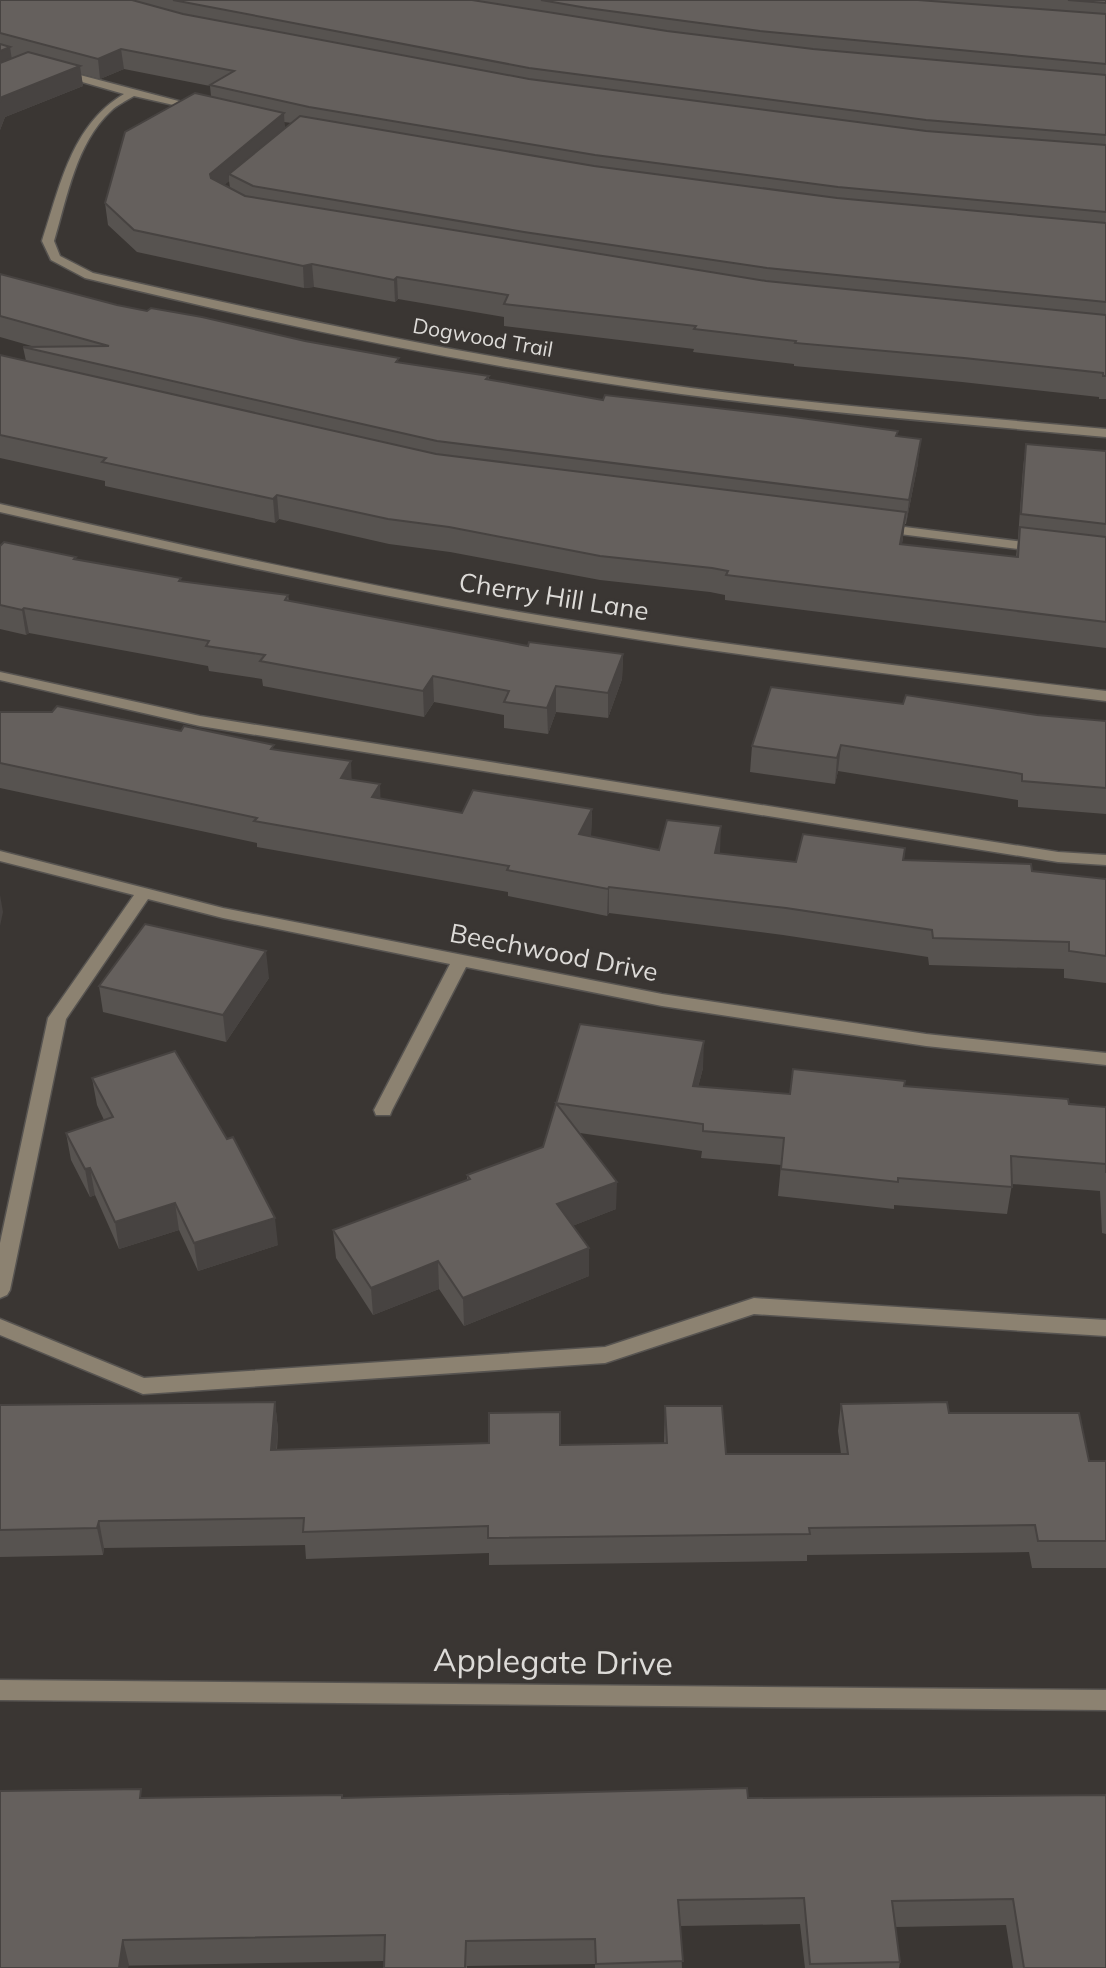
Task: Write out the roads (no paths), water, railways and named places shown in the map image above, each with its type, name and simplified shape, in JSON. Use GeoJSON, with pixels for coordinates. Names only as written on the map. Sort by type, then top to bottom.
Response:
{"type":"FeatureCollection","features":[{"type":"Feature","properties":{"kind":"street"},"geometry":{"type":"LineString","coordinates":[[45,68],[132,93],[209,110]]}},
{"type":"Feature","properties":{"kind":"street","name":"Dogwood Trail"},"geometry":{"type":"LineString","coordinates":[[132,93],[108,107],[79,149],[48,241],[55,258],[89,276],[321,328],[623,382],[798,404],[1106,433]]}},
{"type":"Feature","properties":{"kind":"street","name":"Cherry Hill Lane"},"geometry":{"type":"LineString","coordinates":[[0,508],[322,580],[522,617],[718,647],[1106,696]]}},
{"type":"Feature","properties":{"kind":"street"},"geometry":{"type":"LineString","coordinates":[[860,525],[1051,550]]}},
{"type":"Feature","properties":{"kind":"street"},"geometry":{"type":"LineString","coordinates":[[0,676],[200,721],[1044,855],[1106,860]]}},
{"type":"Feature","properties":{"kind":"street","name":"Beechwood Drive"},"geometry":{"type":"LineString","coordinates":[[0,856],[222,914],[675,1002],[926,1040],[1106,1059]]}},
{"type":"Feature","properties":{"kind":"street"},"geometry":{"type":"LineString","coordinates":[[0,1290],[57,1018],[144,893]]}},
{"type":"Feature","properties":{"kind":"street"},"geometry":{"type":"LineString","coordinates":[[383,1110],[461,960]]}},
{"type":"Feature","properties":{"kind":"street"},"geometry":{"type":"LineString","coordinates":[[0,1326],[143,1387],[605,1355],[754,1306],[1106,1328]]}},
{"type":"Feature","properties":{"kind":"street","name":"Applegate Drive"},"geometry":{"type":"LineString","coordinates":[[0,1690],[1106,1700]]}}]}
